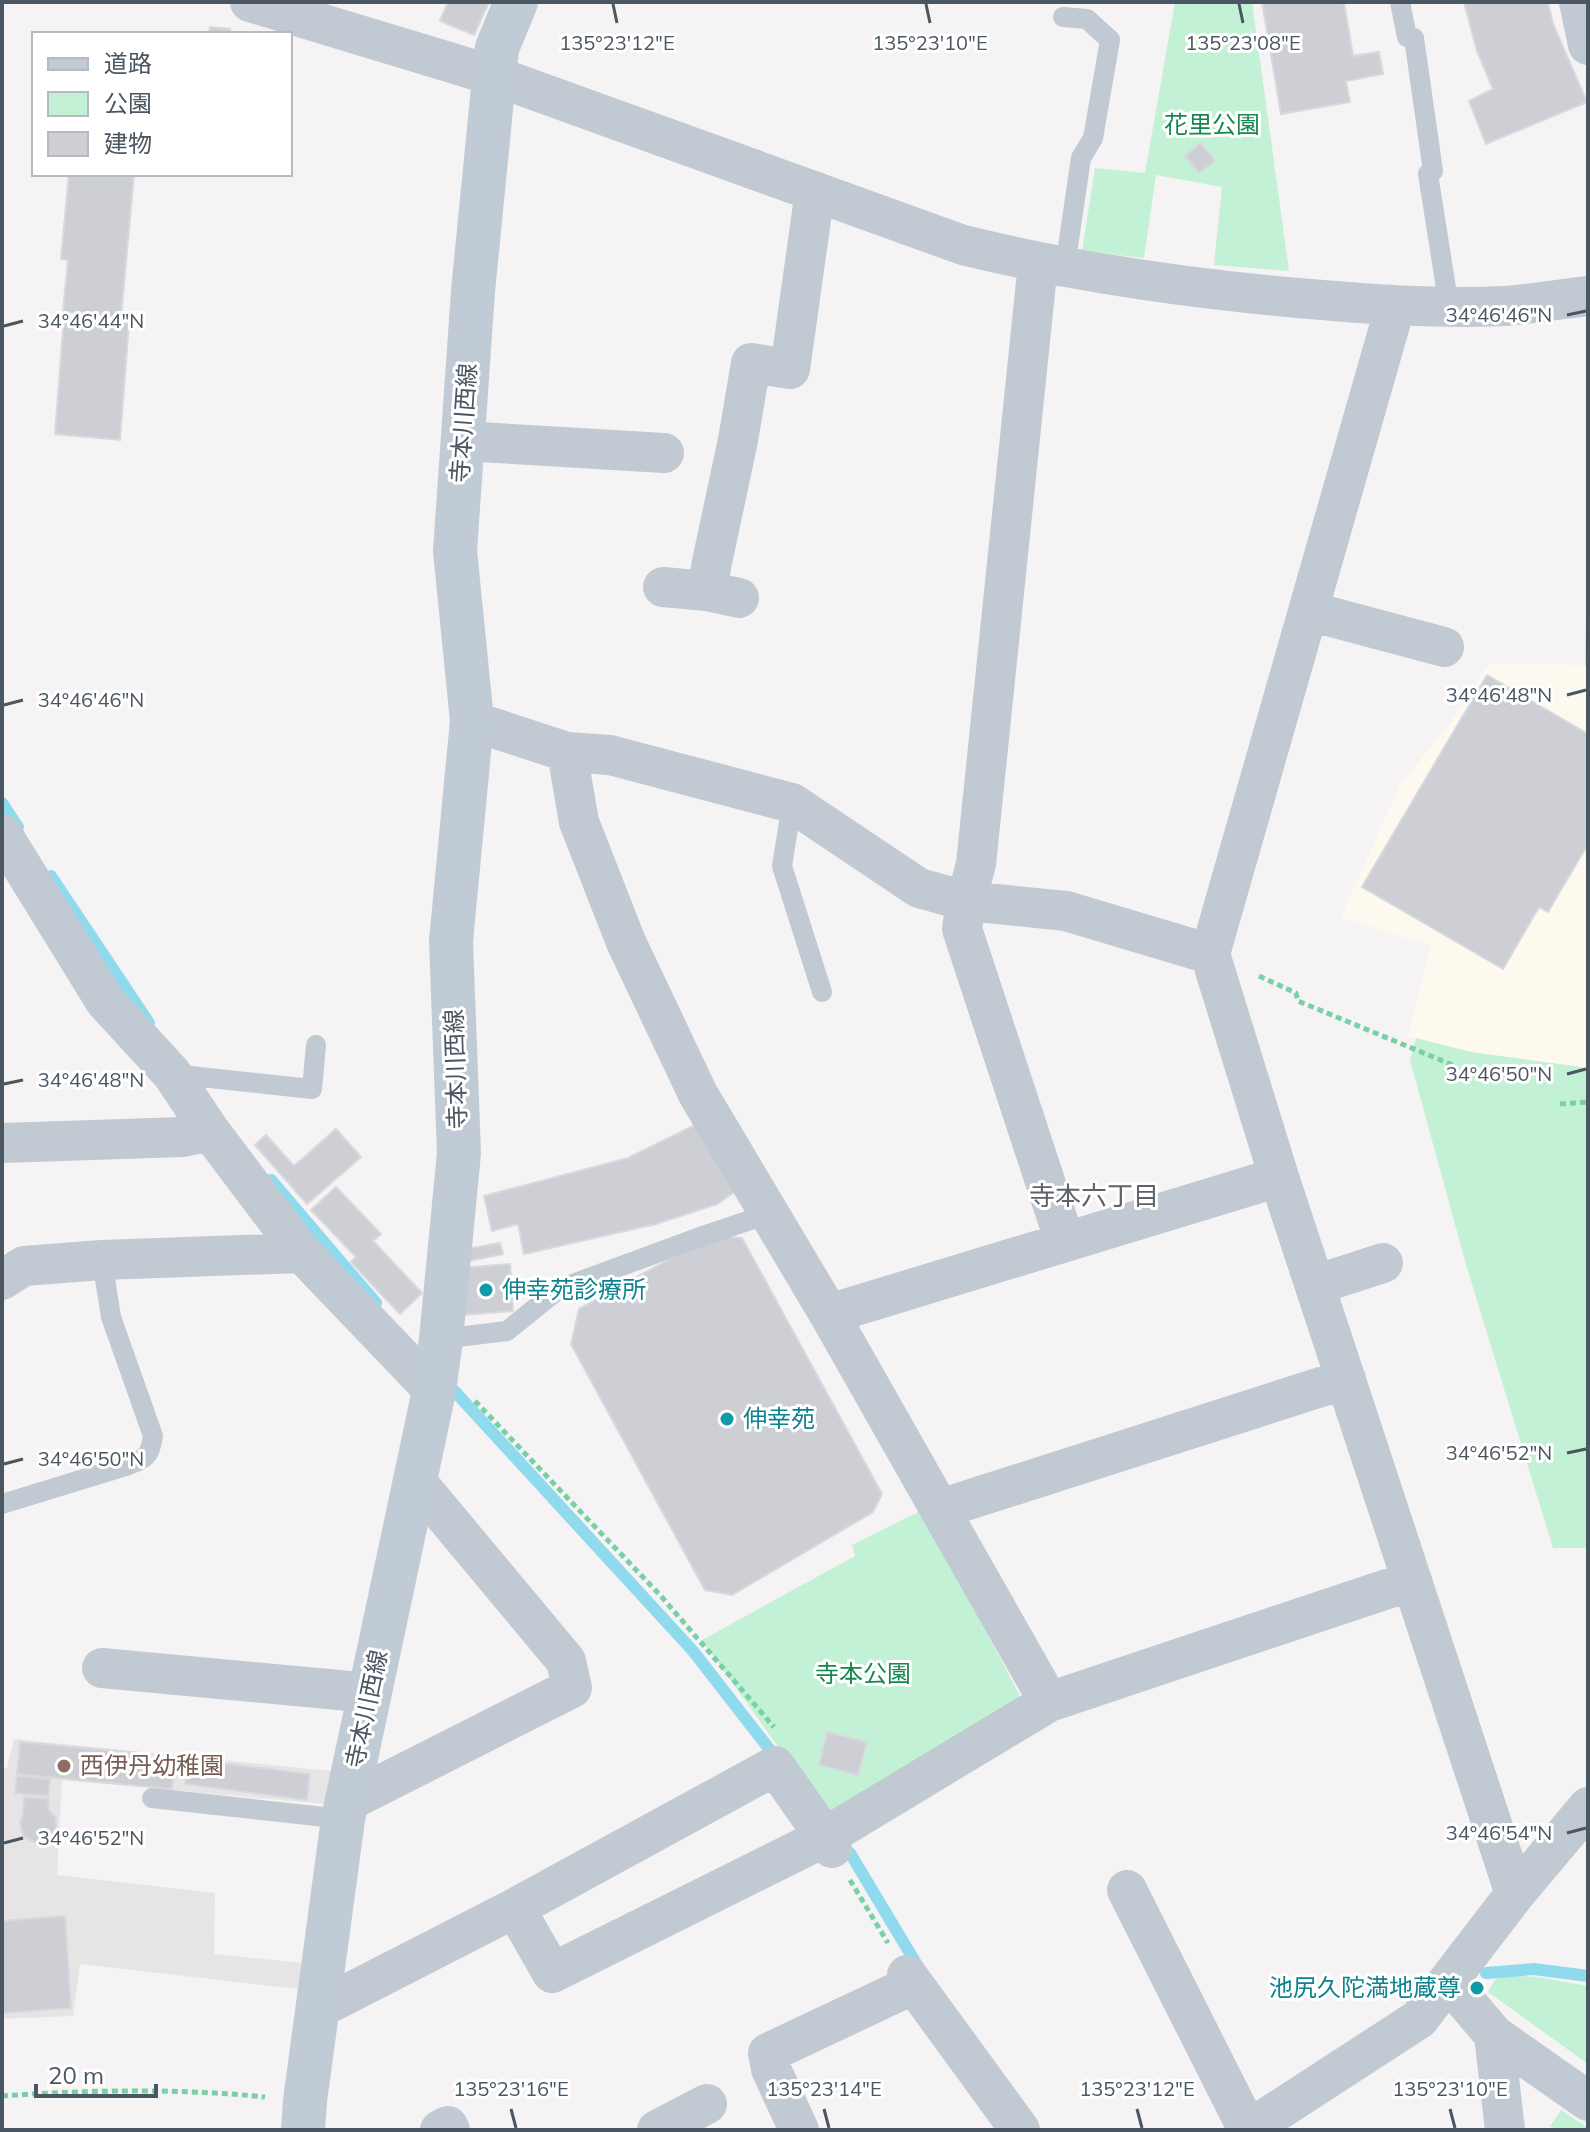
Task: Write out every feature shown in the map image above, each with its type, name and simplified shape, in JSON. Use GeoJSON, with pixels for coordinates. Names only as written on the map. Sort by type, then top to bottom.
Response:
{"type":"FeatureCollection","features":[{"type":"Feature","properties":{"kind":"main road","name":"寺本川西線"},"geometry":{"type":"LineString","coordinates":[[304,2116],[345,1810],[438,1364],[459,1153],[451,941],[472,721],[455,551],[473,291],[497,48],[516,2]]}},
{"type":"Feature","properties":{"kind":"street"},"geometry":{"type":"LineString","coordinates":[[250,2],[495,76],[963,245],[1051,265],[1245,293],[1395,307],[1507,305],[1588,296]]}},
{"type":"Feature","properties":{"kind":"street"},"geometry":{"type":"LineString","coordinates":[[1579,2],[1588,45]]}},
{"type":"Feature","properties":{"kind":"street"},"geometry":{"type":"LineString","coordinates":[[663,587],[723,594],[712,562],[738,440],[738,361],[790,369],[815,191]]}},
{"type":"Feature","properties":{"kind":"street"},"geometry":{"type":"LineString","coordinates":[[1051,265],[976,864],[962,929],[1065,1242]]}},
{"type":"Feature","properties":{"kind":"street"},"geometry":{"type":"LineString","coordinates":[[1395,307],[1210,954],[1279,1177],[1515,1894]]}},
{"type":"Feature","properties":{"kind":"street"},"geometry":{"type":"LineString","coordinates":[[463,441],[664,453]]}},
{"type":"Feature","properties":{"kind":"street"},"geometry":{"type":"LineString","coordinates":[[1309,611],[1444,647]]}},
{"type":"Feature","properties":{"kind":"street"},"geometry":{"type":"LineString","coordinates":[[472,721],[567,752],[610,755],[792,803],[919,888],[966,901],[1066,911],[1210,954]]}},
{"type":"Feature","properties":{"kind":"street"},"geometry":{"type":"LineString","coordinates":[[567,752],[579,822],[626,942],[698,1094],[829,1314],[1049,1702]]}},
{"type":"Feature","properties":{"kind":"street"},"geometry":{"type":"LineString","coordinates":[[2,834],[15,885],[105,1001],[172,1074],[210,1131],[302,1253],[438,1364]]}},
{"type":"Feature","properties":{"kind":"street"},"geometry":{"type":"LineString","coordinates":[[2,1143],[183,1137],[210,1131]]}},
{"type":"Feature","properties":{"kind":"street"},"geometry":{"type":"LineString","coordinates":[[829,1314],[1279,1177]]}},
{"type":"Feature","properties":{"kind":"street"},"geometry":{"type":"LineString","coordinates":[[2,1280],[24,1266],[302,1253]]}},
{"type":"Feature","properties":{"kind":"street"},"geometry":{"type":"LineString","coordinates":[[1315,1285],[1383,1263]]}},
{"type":"Feature","properties":{"kind":"street"},"geometry":{"type":"LineString","coordinates":[[940,1509],[1346,1379]]}},
{"type":"Feature","properties":{"kind":"street"},"geometry":{"type":"LineString","coordinates":[[345,1810],[572,1688],[566,1661],[415,1480]]}},
{"type":"Feature","properties":{"kind":"street"},"geometry":{"type":"LineString","coordinates":[[515,1908],[552,1973],[828,1842],[1049,1702],[1411,1581]]}},
{"type":"Feature","properties":{"kind":"street"},"geometry":{"type":"LineString","coordinates":[[102,1668],[371,1693]]}},
{"type":"Feature","properties":{"kind":"street"},"geometry":{"type":"LineString","coordinates":[[318,2009],[515,1908],[775,1766],[828,1842]]}},
{"type":"Feature","properties":{"kind":"street"},"geometry":{"type":"LineString","coordinates":[[1127,1890],[1248,2130],[1419,2019],[1515,1894],[1588,1807]]}},
{"type":"Feature","properties":{"kind":"street"},"geometry":{"type":"LineString","coordinates":[[799,2130],[771,2069],[768,2053],[910,1980],[1020,2130]]}},
{"type":"Feature","properties":{"kind":"street"},"geometry":{"type":"LineString","coordinates":[[1449,1982],[1494,2035],[1588,2101]]}},
{"type":"Feature","properties":{"kind":"street"},"geometry":{"type":"LineString","coordinates":[[1494,2035],[1505,2130]]}},
{"type":"Feature","properties":{"kind":"street"},"geometry":{"type":"LineString","coordinates":[[657,2130],[707,2104]]}},
{"type":"Feature","properties":{"kind":"street"},"geometry":{"type":"LineString","coordinates":[[440,2130],[448,2126],[450,2130]]}},
{"type":"Feature","properties":{"kind":"lane"},"geometry":{"type":"LineString","coordinates":[[1400,2],[1407,37],[1414,38],[1433,171],[1428,174],[1449,307]]}},
{"type":"Feature","properties":{"kind":"lane"},"geometry":{"type":"LineString","coordinates":[[1051,265],[1081,158],[1093,138],[1110,40],[1087,19],[1063,17]]}},
{"type":"Feature","properties":{"kind":"lane"},"geometry":{"type":"LineString","coordinates":[[792,803],[782,866],[822,992]]}},
{"type":"Feature","properties":{"kind":"lane"},"geometry":{"type":"LineString","coordinates":[[172,1074],[312,1089],[316,1045]]}},
{"type":"Feature","properties":{"kind":"lane"},"geometry":{"type":"LineString","coordinates":[[438,1364],[507,1331],[559,1289],[768,1214]]}},
{"type":"Feature","properties":{"kind":"lane"},"geometry":{"type":"LineString","coordinates":[[2,1504],[143,1460],[151,1451],[153,1436],[111,1317],[102,1260]]}},
{"type":"Feature","properties":{"kind":"lane"},"geometry":{"type":"LineString","coordinates":[[152,1798],[345,1810]]}},
{"type":"Feature","properties":{"kind":"path"},"geometry":{"type":"LineString","coordinates":[[1210,954],[1296,993],[1298,1001],[1455,1066]]}},
{"type":"Feature","properties":{"kind":"path"},"geometry":{"type":"LineString","coordinates":[[1560,1104],[1588,1102]]}},
{"type":"Feature","properties":{"kind":"path"},"geometry":{"type":"LineString","coordinates":[[438,1364],[660,1595],[780,1737]]}},
{"type":"Feature","properties":{"kind":"path"},"geometry":{"type":"LineString","coordinates":[[828,1842],[910,1980]]}},
{"type":"Feature","properties":{"kind":"path"},"geometry":{"type":"LineString","coordinates":[[2,2096],[76,2091],[214,2092],[304,2116]]}},
{"type":"Feature","properties":{"kind":"shaded area"},"geometry":{"type":"Polygon","coordinates":[[[1489,664],[1588,665],[1588,1068],[1471,1052],[1408,1037],[1431,946],[1341,917],[1400,785],[1444,731],[1489,664]]]}},
{"type":"Feature","properties":{"kind":"shaded area"},"geometry":{"type":"Polygon","coordinates":[[[14,1739],[331,1771],[326,1804],[62,1780],[57,1875],[215,1893],[214,1954],[302,1963],[298,1989],[80,1964],[73,2016],[2,2019],[2,1768],[7,1768],[14,1739]]]}},
{"type":"Feature","properties":{"kind":"green space","name":"花里公園"},"geometry":{"type":"Polygon","coordinates":[[[1175,2],[1252,2],[1289,271],[1214,265],[1222,187],[1156,175],[1144,258],[1082,251],[1095,168],[1145,173],[1175,2]]]}},
{"type":"Feature","properties":{"kind":"green space"},"geometry":{"type":"Polygon","coordinates":[[[1416,1038],[1471,1052],[1588,1068],[1588,1548],[1553,1548],[1467,1268],[1410,1060],[1416,1038]]]}},
{"type":"Feature","properties":{"kind":"green space","name":"寺本公園"},"geometry":{"type":"Polygon","coordinates":[[[922,1510],[1019,1694],[1016,1707],[838,1813],[824,1811],[702,1640],[855,1556],[852,1545],[922,1510]]]}},
{"type":"Feature","properties":{"kind":"green space"},"geometry":{"type":"Polygon","coordinates":[[[1498,1975],[1538,1977],[1588,1986],[1588,2064],[1488,1992],[1498,1975]]]}},
{"type":"Feature","properties":{"kind":"green space"},"geometry":{"type":"Polygon","coordinates":[[[1561,2110],[1588,2130],[1557,2130],[1550,2126],[1561,2110]]]}},
{"type":"Feature","properties":{"kind":"building"},"geometry":{"type":"Polygon","coordinates":[[[448,2],[489,2],[474,35],[440,21],[448,2]]]}},
{"type":"Feature","properties":{"kind":"building"},"geometry":{"type":"Polygon","coordinates":[[[1262,2],[1344,2],[1353,56],[1379,52],[1383,74],[1346,81],[1350,102],[1281,114],[1262,2]]]}},
{"type":"Feature","properties":{"kind":"building"},"geometry":{"type":"Polygon","coordinates":[[[1464,2],[1548,2],[1553,24],[1587,102],[1486,144],[1469,101],[1493,89],[1477,51],[1464,2]]]}},
{"type":"Feature","properties":{"kind":"building"},"geometry":{"type":"Polygon","coordinates":[[[210,27],[230,29],[230,32],[209,32],[210,27]]]}},
{"type":"Feature","properties":{"kind":"building"},"geometry":{"type":"Polygon","coordinates":[[[1201,143],[1215,161],[1199,173],[1185,156],[1201,143]]]}},
{"type":"Feature","properties":{"kind":"building"},"geometry":{"type":"Polygon","coordinates":[[[69,176],[134,176],[121,317],[63,312],[68,260],[61,259],[69,176]]]}},
{"type":"Feature","properties":{"kind":"building"},"geometry":{"type":"Polygon","coordinates":[[[64,318],[129,323],[120,440],[55,434],[64,318]]]}},
{"type":"Feature","properties":{"kind":"building"},"geometry":{"type":"Polygon","coordinates":[[[1588,568],[1588,664],[1586,664],[1588,568]]]}},
{"type":"Feature","properties":{"kind":"building"},"geometry":{"type":"Polygon","coordinates":[[[1487,675],[1588,734],[1588,844],[1548,912],[1539,907],[1503,969],[1362,887],[1487,675]]]}},
{"type":"Feature","properties":{"kind":"building"},"geometry":{"type":"Polygon","coordinates":[[[697,1124],[736,1191],[717,1204],[656,1224],[524,1254],[518,1224],[492,1231],[484,1196],[628,1158],[697,1124]]]}},
{"type":"Feature","properties":{"kind":"building"},"geometry":{"type":"Polygon","coordinates":[[[336,1129],[361,1157],[307,1204],[255,1145],[266,1135],[294,1166],[336,1129]]]}},
{"type":"Feature","properties":{"kind":"building"},"geometry":{"type":"Polygon","coordinates":[[[336,1187],[381,1234],[373,1241],[422,1293],[400,1314],[351,1262],[356,1257],[311,1210],[336,1187]]]}},
{"type":"Feature","properties":{"kind":"building","name":"伸幸苑"},"geometry":{"type":"Polygon","coordinates":[[[711,1236],[742,1238],[882,1494],[873,1512],[732,1595],[705,1590],[571,1344],[579,1309],[711,1236]]]}},
{"type":"Feature","properties":{"kind":"building"},"geometry":{"type":"Polygon","coordinates":[[[500,1243],[503,1254],[469,1261],[466,1249],[500,1243]]]}},
{"type":"Feature","properties":{"kind":"building","name":"伸幸苑診療所"},"geometry":{"type":"Polygon","coordinates":[[[510,1264],[513,1311],[463,1315],[459,1268],[510,1264]]]}},
{"type":"Feature","properties":{"kind":"building"},"geometry":{"type":"Polygon","coordinates":[[[827,1732],[867,1742],[858,1775],[819,1765],[827,1732]]]}},
{"type":"Feature","properties":{"kind":"building"},"geometry":{"type":"Polygon","coordinates":[[[20,1742],[149,1754],[147,1770],[174,1772],[172,1789],[17,1774],[20,1742]]]}},
{"type":"Feature","properties":{"kind":"building"},"geometry":{"type":"Polygon","coordinates":[[[189,1759],[310,1774],[307,1800],[185,1784],[189,1759]]]}},
{"type":"Feature","properties":{"kind":"building"},"geometry":{"type":"Polygon","coordinates":[[[17,1776],[50,1779],[48,1796],[15,1793],[17,1776]]]}},
{"type":"Feature","properties":{"kind":"building"},"geometry":{"type":"Polygon","coordinates":[[[24,1797],[49,1799],[48,1809],[56,1818],[56,1828],[50,1839],[36,1843],[24,1837],[20,1823],[24,1797]]]}},
{"type":"Feature","properties":{"kind":"building"},"geometry":{"type":"Polygon","coordinates":[[[65,1916],[71,2008],[2,2013],[2,1921],[65,1916]]]}},
{"type":"Feature","properties":{"kind":"waterway"},"geometry":{"type":"LineString","coordinates":[[2,803],[18,827]]}},
{"type":"Feature","properties":{"kind":"waterway"},"geometry":{"type":"LineString","coordinates":[[51,876],[149,1023]]}},
{"type":"Feature","properties":{"kind":"waterway"},"geometry":{"type":"LineString","coordinates":[[271,1180],[376,1303]]}},
{"type":"Feature","properties":{"kind":"waterway"},"geometry":{"type":"LineString","coordinates":[[447,1383],[693,1651],[777,1759]]}},
{"type":"Feature","properties":{"kind":"waterway"},"geometry":{"type":"LineString","coordinates":[[850,1853],[920,1970]]}},
{"type":"Feature","properties":{"kind":"waterway"},"geometry":{"type":"LineString","coordinates":[[1486,1973],[1534,1969],[1588,1976]]}},
{"type":"Feature","properties":{"kind":"place","name":"伸幸苑診療所"},"geometry":{"type":"Point","coordinates":[486,1290]}},
{"type":"Feature","properties":{"kind":"place","name":"伸幸苑"},"geometry":{"type":"Point","coordinates":[727,1419]}},
{"type":"Feature","properties":{"kind":"place","name":"西伊丹幼稚園"},"geometry":{"type":"Point","coordinates":[64,1766]}},
{"type":"Feature","properties":{"kind":"place","name":"池尻久陀満地蔵尊"},"geometry":{"type":"Point","coordinates":[1477,1988]}},
{"type":"Feature","properties":{"kind":"district","name":"寺本六丁目"},"geometry":{"type":"Point","coordinates":[1094,1196]}}]}
